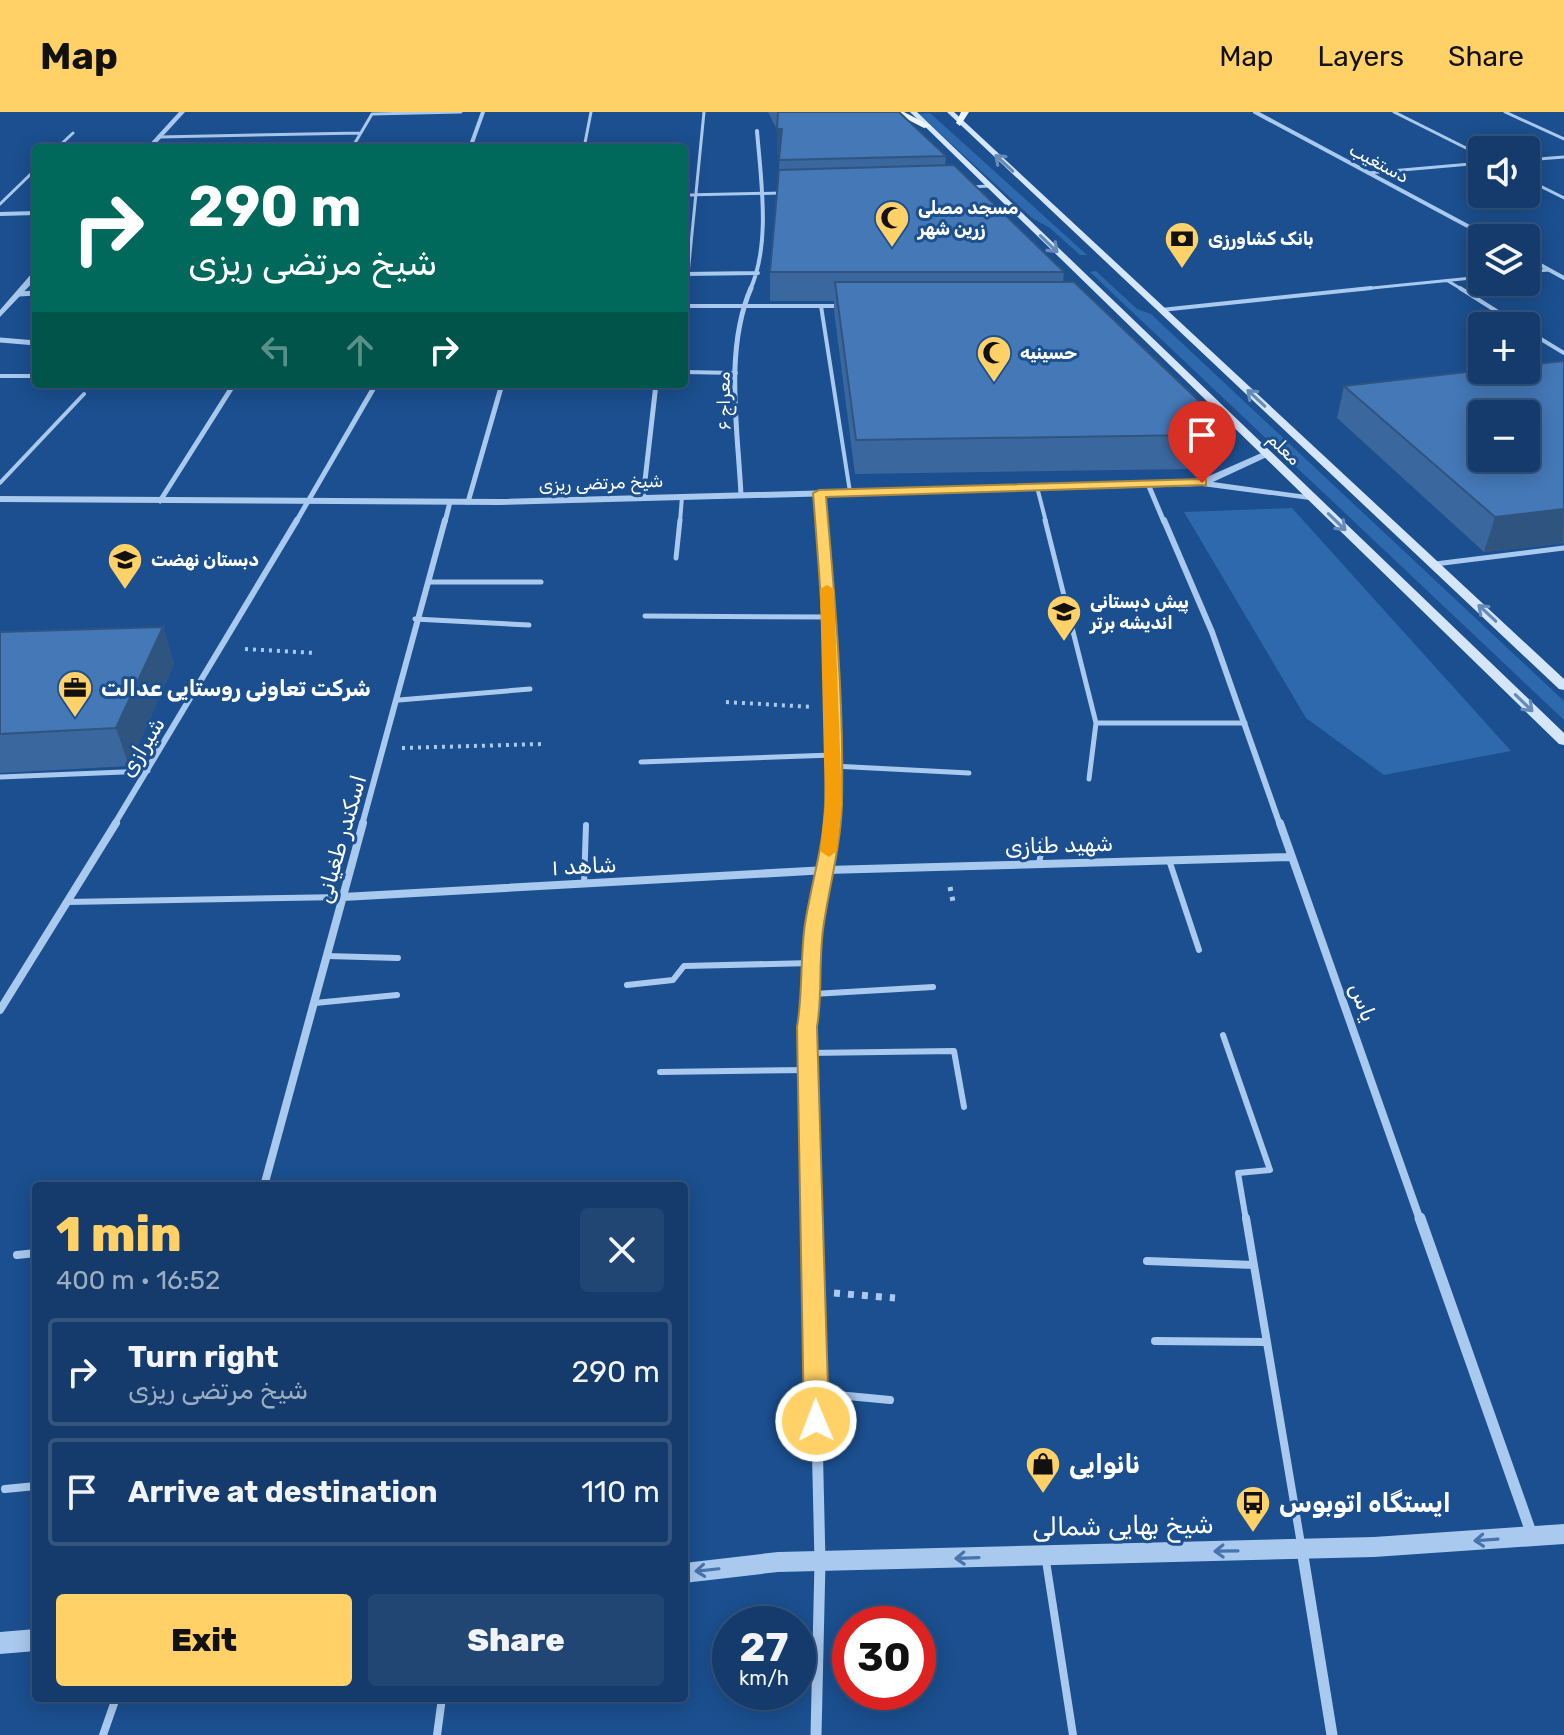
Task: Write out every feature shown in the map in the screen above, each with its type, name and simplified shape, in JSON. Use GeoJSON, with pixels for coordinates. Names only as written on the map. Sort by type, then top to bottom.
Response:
{"type":"FeatureCollection","features":[{"type":"Feature","properties":{"kind":"main road"},"geometry":{"type":"LineString","coordinates":[[897,112],[927,126]]}},
{"type":"Feature","properties":{"kind":"main road","name":"معلم"},"geometry":{"type":"LineString","coordinates":[[914,112],[1564,741]]}},
{"type":"Feature","properties":{"kind":"main road","name":"معلم"},"geometry":{"type":"LineString","coordinates":[[950,112],[1564,686]]}},
{"type":"Feature","properties":{"kind":"main road"},"geometry":{"type":"LineString","coordinates":[[960,123],[965,112]]}},
{"type":"Feature","properties":{"kind":"main road"},"geometry":{"type":"LineString","coordinates":[[1101,267],[1114,266]]}},
{"type":"Feature","properties":{"kind":"main road"},"geometry":{"type":"LineString","coordinates":[[1076,270],[1088,268]]}},
{"type":"Feature","properties":{"kind":"street"},"geometry":{"type":"LineString","coordinates":[[153,144],[182,112]]}},
{"type":"Feature","properties":{"kind":"street"},"geometry":{"type":"LineString","coordinates":[[471,144],[483,112]]}},
{"type":"Feature","properties":{"kind":"street","name":"دستغیب"},"geometry":{"type":"LineString","coordinates":[[1255,112],[1468,226]]}},
{"type":"Feature","properties":{"kind":"street"},"geometry":{"type":"LineString","coordinates":[[688,274],[758,273],[762,193],[757,131]]}},
{"type":"Feature","properties":{"kind":"street"},"geometry":{"type":"LineString","coordinates":[[0,214],[32,213]]}},
{"type":"Feature","properties":{"kind":"street"},"geometry":{"type":"LineString","coordinates":[[1540,265],[1564,278]]}},
{"type":"Feature","properties":{"kind":"street"},"geometry":{"type":"LineString","coordinates":[[1549,270],[1564,268]]}},
{"type":"Feature","properties":{"kind":"street","name":"معراج ۶"},"geometry":{"type":"LineString","coordinates":[[741,495],[736,373],[743,307],[758,273]]}},
{"type":"Feature","properties":{"kind":"street"},"geometry":{"type":"LineString","coordinates":[[0,315],[32,279]]}},
{"type":"Feature","properties":{"kind":"street"},"geometry":{"type":"LineString","coordinates":[[19,294],[32,293]]}},
{"type":"Feature","properties":{"kind":"street"},"geometry":{"type":"LineString","coordinates":[[0,340],[32,343]]}},
{"type":"Feature","properties":{"kind":"street"},"geometry":{"type":"LineString","coordinates":[[160,501],[231,388]]}},
{"type":"Feature","properties":{"kind":"street","name":"شیرازی"},"geometry":{"type":"LineString","coordinates":[[0,1010],[224,647],[374,388]]}},
{"type":"Feature","properties":{"kind":"street"},"geometry":{"type":"LineString","coordinates":[[468,502],[501,388]]}},
{"type":"Feature","properties":{"kind":"street"},"geometry":{"type":"LineString","coordinates":[[643,498],[656,388]]}},
{"type":"Feature","properties":{"kind":"street","name":"شیخ مرتضی ریزی"},"geometry":{"type":"LineString","coordinates":[[1202,483],[1266,454]]}},
{"type":"Feature","properties":{"kind":"street","name":"شیخ مرتضی ریزی"},"geometry":{"type":"LineString","coordinates":[[0,499],[468,502],[1202,483],[1314,499]]}},
{"type":"Feature","properties":{"kind":"street","name":"یاس"},"geometry":{"type":"LineString","coordinates":[[1148,484],[1212,632],[1533,1537]]}},
{"type":"Feature","properties":{"kind":"street"},"geometry":{"type":"LineString","coordinates":[[816,1735],[820,1562],[807,1027],[813,994],[814,925],[827,870],[834,804],[829,617],[819,493]]}},
{"type":"Feature","properties":{"kind":"street","name":"اسکندر طغیانی"},"geometry":{"type":"LineString","coordinates":[[265,1182],[399,700],[415,619],[429,582],[450,502]]}},
{"type":"Feature","properties":{"kind":"street","name":"شهید طنازی"},"geometry":{"type":"LineString","coordinates":[[827,870],[1292,857]]}},
{"type":"Feature","properties":{"kind":"street","name":"شاهد ۱"},"geometry":{"type":"LineString","coordinates":[[343,897],[827,870]]}},
{"type":"Feature","properties":{"kind":"street","name":"شیخ بهایی شمالی"},"geometry":{"type":"LineString","coordinates":[[688,1573],[778,1562],[1302,1549],[1564,1534]]}},
{"type":"Feature","properties":{"kind":"street"},"geometry":{"type":"LineString","coordinates":[[1302,1549],[1332,1735]]}},
{"type":"Feature","properties":{"kind":"street"},"geometry":{"type":"LineString","coordinates":[[0,1643],[32,1640]]}},
{"type":"Feature","properties":{"kind":"lane"},"geometry":{"type":"LineString","coordinates":[[354,144],[372,114],[461,112]]}},
{"type":"Feature","properties":{"kind":"lane"},"geometry":{"type":"LineString","coordinates":[[585,144],[591,112]]}},
{"type":"Feature","properties":{"kind":"lane"},"geometry":{"type":"LineString","coordinates":[[688,260],[704,112]]}},
{"type":"Feature","properties":{"kind":"lane"},"geometry":{"type":"LineString","coordinates":[[1394,112],[1468,149]]}},
{"type":"Feature","properties":{"kind":"lane"},"geometry":{"type":"LineString","coordinates":[[1505,112],[1564,139]]}},
{"type":"Feature","properties":{"kind":"lane"},"geometry":{"type":"LineString","coordinates":[[295,134],[299,124]]}},
{"type":"Feature","properties":{"kind":"lane"},"geometry":{"type":"LineString","coordinates":[[61,144],[73,133]]}},
{"type":"Feature","properties":{"kind":"lane"},"geometry":{"type":"LineString","coordinates":[[159,137],[361,133]]}},
{"type":"Feature","properties":{"kind":"lane"},"geometry":{"type":"LineString","coordinates":[[1540,159],[1564,157]]}},
{"type":"Feature","properties":{"kind":"lane"},"geometry":{"type":"LineString","coordinates":[[1368,173],[1468,164]]}},
{"type":"Feature","properties":{"kind":"lane"},"geometry":{"type":"LineString","coordinates":[[0,204],[32,173]]}},
{"type":"Feature","properties":{"kind":"lane"},"geometry":{"type":"LineString","coordinates":[[959,187],[990,186]]}},
{"type":"Feature","properties":{"kind":"lane"},"geometry":{"type":"LineString","coordinates":[[1540,186],[1564,198]]}},
{"type":"Feature","properties":{"kind":"lane"},"geometry":{"type":"LineString","coordinates":[[688,195],[792,192]]}},
{"type":"Feature","properties":{"kind":"lane"},"geometry":{"type":"LineString","coordinates":[[1540,271],[1549,270]]}},
{"type":"Feature","properties":{"kind":"lane"},"geometry":{"type":"LineString","coordinates":[[1161,310],[1468,279]]}},
{"type":"Feature","properties":{"kind":"lane"},"geometry":{"type":"LineString","coordinates":[[1448,281],[1498,312]]}},
{"type":"Feature","properties":{"kind":"lane"},"geometry":{"type":"LineString","coordinates":[[688,306],[852,306]]}},
{"type":"Feature","properties":{"kind":"lane"},"geometry":{"type":"LineString","coordinates":[[821,306],[850,492]]}},
{"type":"Feature","properties":{"kind":"lane"},"geometry":{"type":"LineString","coordinates":[[1099,307],[1114,307]]}},
{"type":"Feature","properties":{"kind":"lane"},"geometry":{"type":"LineString","coordinates":[[1540,338],[1564,353]]}},
{"type":"Feature","properties":{"kind":"lane"},"geometry":{"type":"LineString","coordinates":[[688,372],[736,373]]}},
{"type":"Feature","properties":{"kind":"lane"},"geometry":{"type":"LineString","coordinates":[[0,376],[32,376]]}},
{"type":"Feature","properties":{"kind":"lane"},"geometry":{"type":"LineString","coordinates":[[0,483],[84,394]]}},
{"type":"Feature","properties":{"kind":"lane"},"geometry":{"type":"LineString","coordinates":[[1037,487],[1096,723],[1089,779]]}},
{"type":"Feature","properties":{"kind":"lane"},"geometry":{"type":"LineString","coordinates":[[676,558],[682,497]]}},
{"type":"Feature","properties":{"kind":"lane"},"geometry":{"type":"LineString","coordinates":[[1435,564],[1564,548]]}},
{"type":"Feature","properties":{"kind":"lane"},"geometry":{"type":"LineString","coordinates":[[429,582],[541,582]]}},
{"type":"Feature","properties":{"kind":"lane"},"geometry":{"type":"LineString","coordinates":[[645,616],[829,617]]}},
{"type":"Feature","properties":{"kind":"lane"},"geometry":{"type":"LineString","coordinates":[[415,619],[529,625]]}},
{"type":"Feature","properties":{"kind":"lane"},"geometry":{"type":"LineString","coordinates":[[399,700],[530,689]]}},
{"type":"Feature","properties":{"kind":"lane"},"geometry":{"type":"LineString","coordinates":[[1096,723],[1245,723]]}},
{"type":"Feature","properties":{"kind":"lane"},"geometry":{"type":"LineString","coordinates":[[641,762],[833,755]]}},
{"type":"Feature","properties":{"kind":"lane"},"geometry":{"type":"LineString","coordinates":[[833,766],[969,773]]}},
{"type":"Feature","properties":{"kind":"lane"},"geometry":{"type":"LineString","coordinates":[[0,777],[149,771]]}},
{"type":"Feature","properties":{"kind":"lane"},"geometry":{"type":"LineString","coordinates":[[584,884],[586,825]]}},
{"type":"Feature","properties":{"kind":"lane"},"geometry":{"type":"LineString","coordinates":[[1039,864],[1043,841]]}},
{"type":"Feature","properties":{"kind":"lane"},"geometry":{"type":"LineString","coordinates":[[1169,860],[1199,950]]}},
{"type":"Feature","properties":{"kind":"lane"},"geometry":{"type":"LineString","coordinates":[[67,902],[343,897]]}},
{"type":"Feature","properties":{"kind":"lane"},"geometry":{"type":"LineString","coordinates":[[327,956],[398,958]]}},
{"type":"Feature","properties":{"kind":"lane"},"geometry":{"type":"LineString","coordinates":[[627,985],[673,980],[684,966],[813,963]]}},
{"type":"Feature","properties":{"kind":"lane"},"geometry":{"type":"LineString","coordinates":[[813,994],[933,987]]}},
{"type":"Feature","properties":{"kind":"lane"},"geometry":{"type":"LineString","coordinates":[[315,1003],[397,995]]}},
{"type":"Feature","properties":{"kind":"lane"},"geometry":{"type":"LineString","coordinates":[[1223,1035],[1270,1170],[1238,1173],[1302,1549]]}},
{"type":"Feature","properties":{"kind":"lane"},"geometry":{"type":"LineString","coordinates":[[808,1053],[954,1051],[964,1107]]}},
{"type":"Feature","properties":{"kind":"lane"},"geometry":{"type":"LineString","coordinates":[[660,1072],[808,1070]]}},
{"type":"Feature","properties":{"kind":"lane"},"geometry":{"type":"LineString","coordinates":[[17,1255],[32,1253]]}},
{"type":"Feature","properties":{"kind":"lane"},"geometry":{"type":"LineString","coordinates":[[1147,1261],[1254,1265]]}},
{"type":"Feature","properties":{"kind":"lane"},"geometry":{"type":"LineString","coordinates":[[1155,1341],[1266,1342]]}},
{"type":"Feature","properties":{"kind":"lane"},"geometry":{"type":"LineString","coordinates":[[816,1393],[890,1400]]}},
{"type":"Feature","properties":{"kind":"lane"},"geometry":{"type":"LineString","coordinates":[[5,1489],[32,1486]]}},
{"type":"Feature","properties":{"kind":"lane"},"geometry":{"type":"LineString","coordinates":[[1045,1556],[1073,1735]]}},
{"type":"Feature","properties":{"kind":"lane"},"geometry":{"type":"LineString","coordinates":[[103,1735],[115,1702]]}},
{"type":"Feature","properties":{"kind":"lane"},"geometry":{"type":"LineString","coordinates":[[437,1735],[441,1702]]}},
{"type":"Feature","properties":{"kind":"path"},"geometry":{"type":"LineString","coordinates":[[224,647],[315,653]]}},
{"type":"Feature","properties":{"kind":"path"},"geometry":{"type":"LineString","coordinates":[[726,702],[832,709]]}},
{"type":"Feature","properties":{"kind":"path"},"geometry":{"type":"LineString","coordinates":[[385,749],[543,744]]}},
{"type":"Feature","properties":{"kind":"path"},"geometry":{"type":"LineString","coordinates":[[813,1292],[895,1298]]}},
{"type":"Feature","properties":{"kind":"shaded area"},"geometry":{"type":"Polygon","coordinates":[[[930,113],[1087,255],[1080,255],[1050,228],[1032,218],[919,114],[930,113]]]}},
{"type":"Feature","properties":{"kind":"shaded area"},"geometry":{"type":"Polygon","coordinates":[[[1096,271],[1137,309],[1151,314],[1564,701],[1564,720],[1090,272],[1096,271]]]}},
{"type":"Feature","properties":{"kind":"shaded area"},"geometry":{"type":"Polygon","coordinates":[[[1292,508],[1511,751],[1384,775],[1306,718],[1184,512],[1292,508]]]}},
{"type":"Feature","properties":{"kind":"building"},"geometry":{"type":"Polygon","coordinates":[[[778,112],[899,112],[946,156],[779,160],[782,129],[777,129],[778,112]]]}},
{"type":"Feature","properties":{"kind":"building","name":"مسجد مصلی زرین شهر"},"geometry":{"type":"Polygon","coordinates":[[[954,165],[1064,272],[770,272],[779,170],[954,165]]]}},
{"type":"Feature","properties":{"kind":"building","name":"حسینیه"},"geometry":{"type":"Polygon","coordinates":[[[835,282],[1074,282],[1217,418],[1196,435],[856,440],[835,282]]]}},
{"type":"Feature","properties":{"kind":"building"},"geometry":{"type":"Polygon","coordinates":[[[1564,361],[1564,509],[1495,517],[1344,386],[1468,372],[1468,384],[1540,384],[1540,364],[1564,361]]]}},
{"type":"Feature","properties":{"kind":"building"},"geometry":{"type":"Polygon","coordinates":[[[163,627],[116,728],[0,734],[0,632],[163,627]]]}},
{"type":"Feature","properties":{"kind":"slow traffic"},"geometry":{"type":"LineString","coordinates":[[827,589],[834,804],[829,851]]}},
{"type":"Feature","properties":{"kind":"place","name":"مسجد مصلی زرین شهر"},"geometry":{"type":"Point","coordinates":[892,249]}},
{"type":"Feature","properties":{"kind":"place","name":"بانک کشاورزی"},"geometry":{"type":"Point","coordinates":[1182,270]}},
{"type":"Feature","properties":{"kind":"place","name":"حسینیه"},"geometry":{"type":"Point","coordinates":[994,384]}},
{"type":"Feature","properties":{"kind":"place","name":"دبستان نهضت"},"geometry":{"type":"Point","coordinates":[125,591]}},
{"type":"Feature","properties":{"kind":"place","name":"پیش دبستانی اندیشه برتر"},"geometry":{"type":"Point","coordinates":[1064,643]}},
{"type":"Feature","properties":{"kind":"place","name":"شرکت تعاونی روستایی عدالت"},"geometry":{"type":"Point","coordinates":[75,719]}},
{"type":"Feature","properties":{"kind":"place","name":"نانوایی"},"geometry":{"type":"Point","coordinates":[1043,1495]}},
{"type":"Feature","properties":{"kind":"place","name":"ایستگاه اتوبوس"},"geometry":{"type":"Point","coordinates":[1253,1534]}},
{"type":"Feature","properties":{"kind":"route"},"geometry":{"type":"LineString","coordinates":[[816,1421],[807,1027],[813,994],[814,925],[827,870],[834,804],[829,617],[819,493],[1202,483]]}}]}
